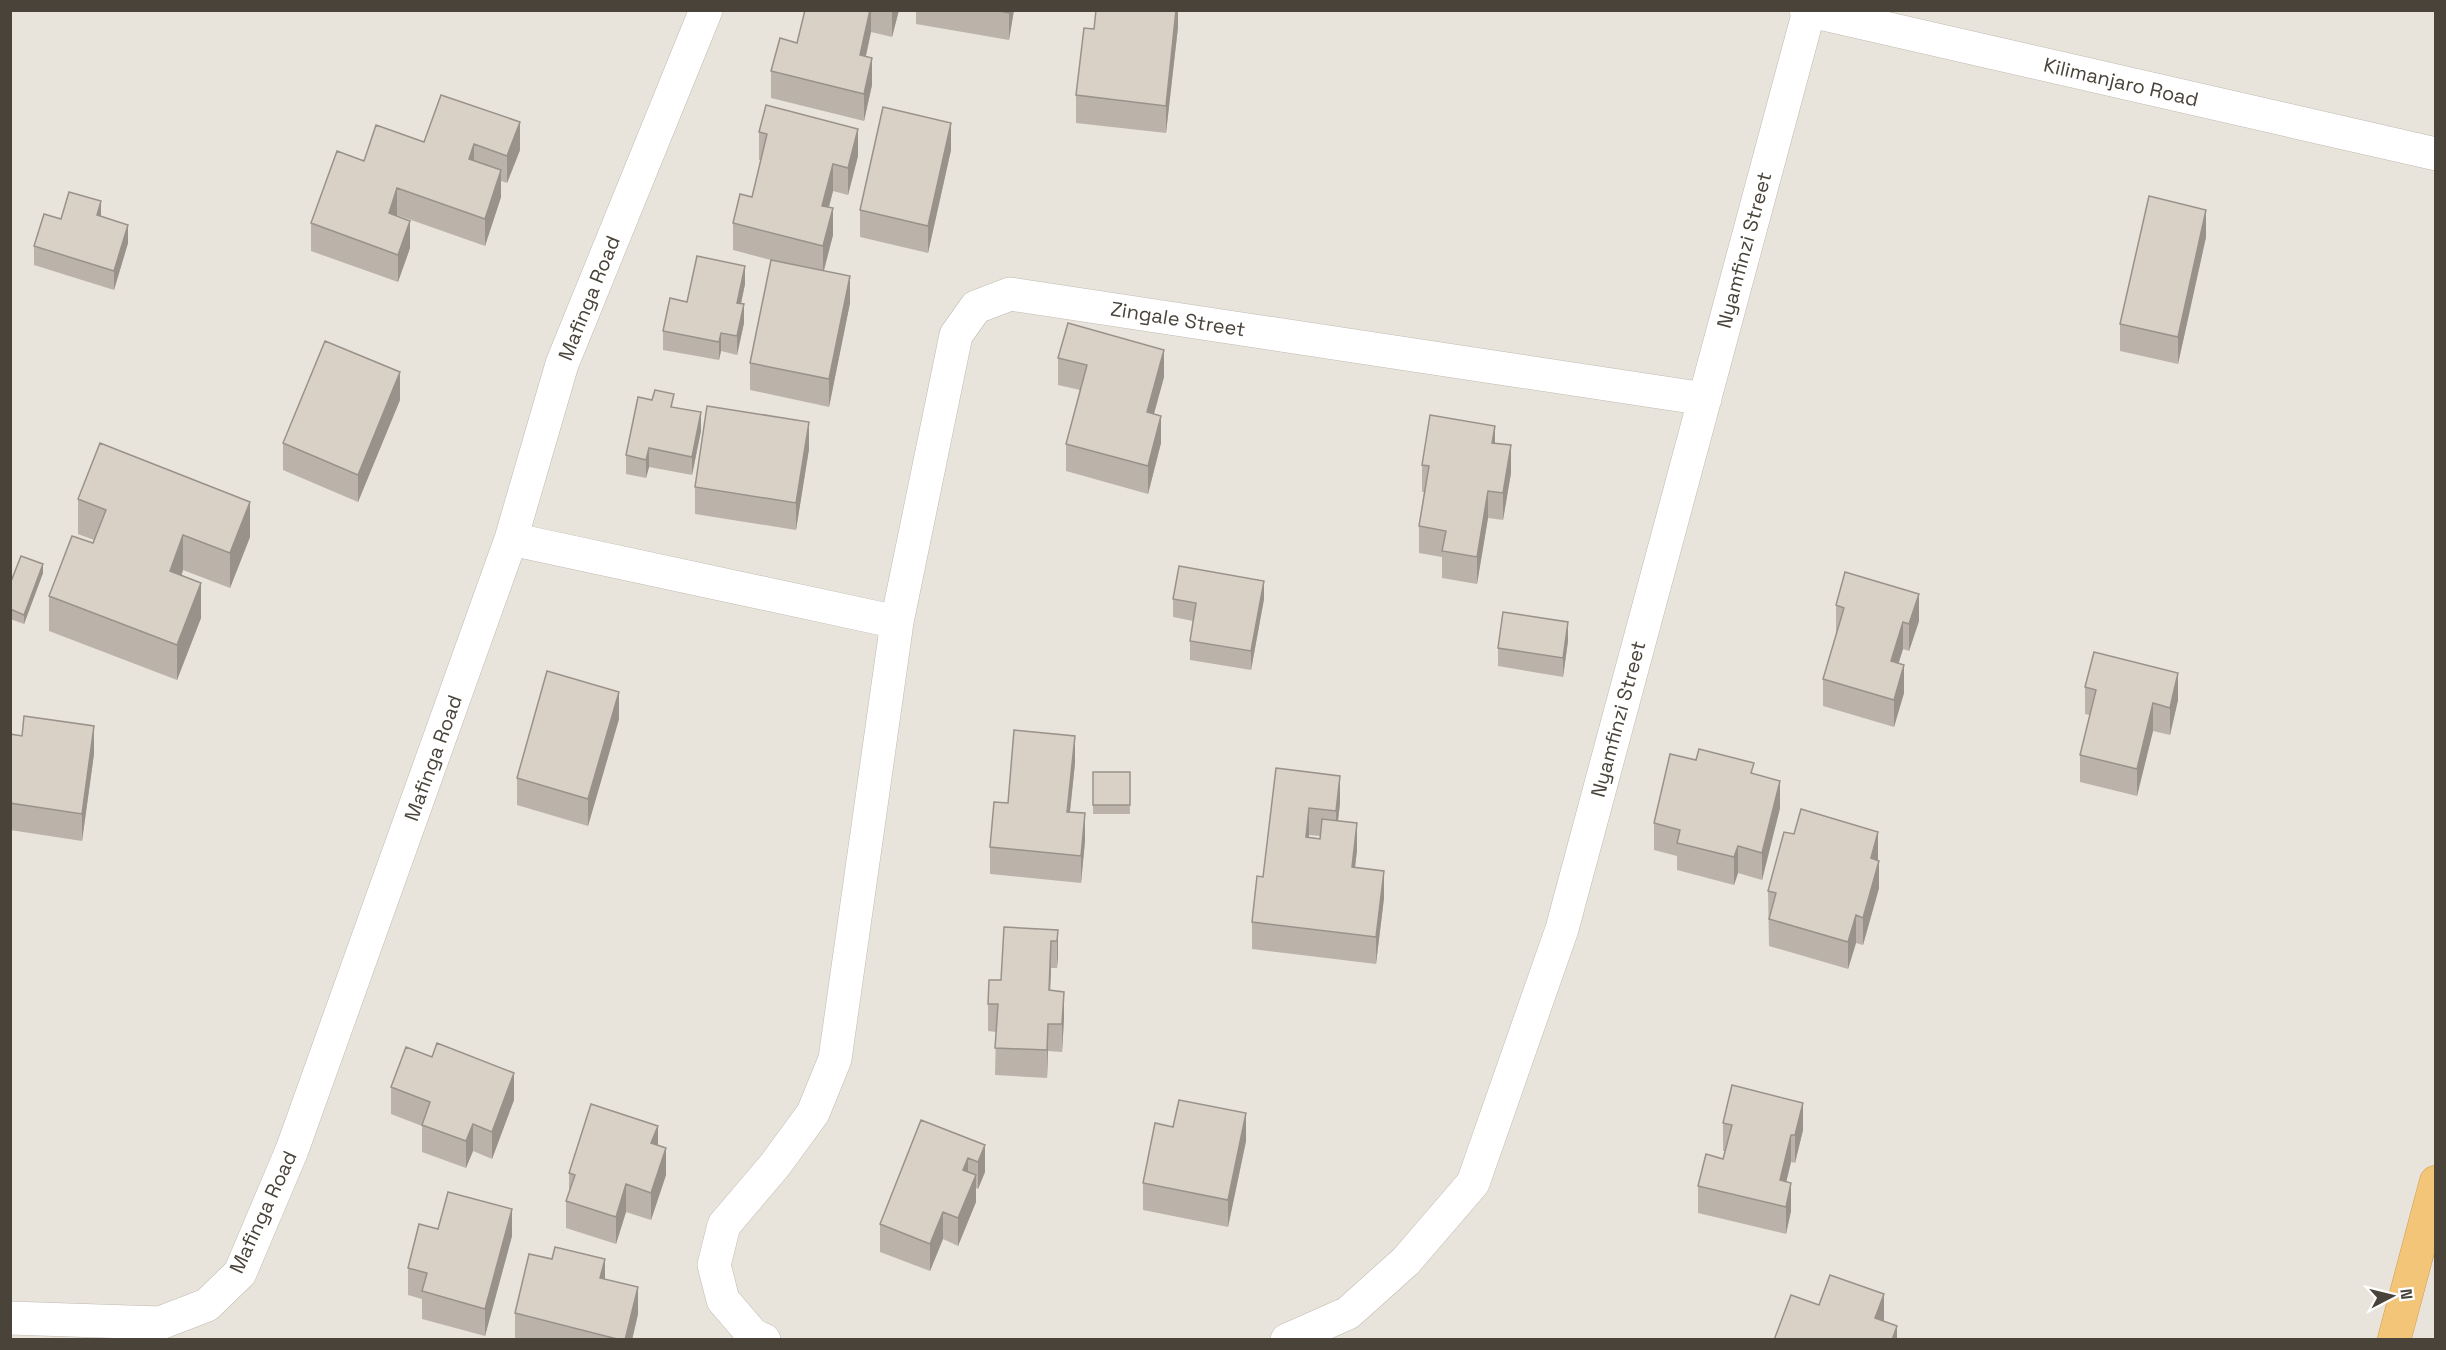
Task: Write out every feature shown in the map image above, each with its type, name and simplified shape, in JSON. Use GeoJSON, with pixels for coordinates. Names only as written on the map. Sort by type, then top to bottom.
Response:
{"type":"FeatureCollection","features":[{"type":"Feature","properties":{"kind":"highway"},"geometry":{"type":"LineString","coordinates":[[2394,1340],[2436,1182]]}},
{"type":"Feature","properties":{"kind":"street","name":"Mafinga Road"},"geometry":{"type":"LineString","coordinates":[[10,1318],[160,1323],[207,1305],[240,1273],[292,1150],[511,539],[562,364],[706,10]]}},
{"type":"Feature","properties":{"kind":"street","name":"Kilimanjaro Road"},"geometry":{"type":"LineString","coordinates":[[1807,11],[2436,154]]}},
{"type":"Feature","properties":{"kind":"street","name":"Nyamfinzi Street"},"geometry":{"type":"LineString","coordinates":[[1287,1340],[1348,1313],[1406,1261],[1473,1183],[1562,929],[1807,11]]}},
{"type":"Feature","properties":{"kind":"street","name":"Zingale Street"},"geometry":{"type":"LineString","coordinates":[[764,1340],[753,1335],[723,1300],[714,1265],[724,1225],[775,1165],[813,1113],[835,1059],[897,621],[956,335],[976,307],[1010,294],[1705,399]]}},
{"type":"Feature","properties":{"kind":"street"},"geometry":{"type":"LineString","coordinates":[[511,539],[897,621]]}},
{"type":"Feature","properties":{"kind":"shaded area"},"geometry":{"type":"Polygon","coordinates":[[[10,11],[2435,11],[2435,1339],[11,1339],[10,11]]]}},
{"type":"Feature","properties":{"kind":"building"},"geometry":{"type":"Polygon","coordinates":[[[805,10],[870,10],[860,55],[872,58],[864,94],[771,71],[780,38],[797,43],[805,10]]]}},
{"type":"Feature","properties":{"kind":"building"},"geometry":{"type":"Polygon","coordinates":[[[1096,10],[1176,10],[1166,106],[1076,95],[1084,28],[1094,29],[1096,10]]]}},
{"type":"Feature","properties":{"kind":"building"},"geometry":{"type":"Polygon","coordinates":[[[441,95],[520,122],[507,156],[474,144],[469,159],[501,170],[485,219],[397,188],[389,213],[410,221],[398,255],[311,223],[337,151],[364,161],[376,125],[424,142],[441,95]]]}},
{"type":"Feature","properties":{"kind":"building"},"geometry":{"type":"Polygon","coordinates":[[[766,105],[858,129],[848,168],[833,164],[822,206],[833,208],[823,246],[733,223],[740,194],[752,197],[767,134],[759,132],[766,105]]]}},
{"type":"Feature","properties":{"kind":"building"},"geometry":{"type":"Polygon","coordinates":[[[883,107],[951,123],[928,226],[860,210],[883,107]]]}},
{"type":"Feature","properties":{"kind":"building"},"geometry":{"type":"Polygon","coordinates":[[[69,192],[101,201],[97,215],[128,225],[114,271],[34,246],[44,214],[61,219],[69,192]]]}},
{"type":"Feature","properties":{"kind":"building"},"geometry":{"type":"Polygon","coordinates":[[[2149,196],[2206,210],[2178,337],[2120,324],[2149,196]]]}},
{"type":"Feature","properties":{"kind":"building"},"geometry":{"type":"Polygon","coordinates":[[[697,256],[745,266],[737,303],[744,304],[737,336],[721,333],[719,342],[663,331],[670,298],[687,302],[697,256]]]}},
{"type":"Feature","properties":{"kind":"building"},"geometry":{"type":"Polygon","coordinates":[[[771,260],[850,276],[829,379],[750,363],[771,260]]]}},
{"type":"Feature","properties":{"kind":"building"},"geometry":{"type":"Polygon","coordinates":[[[1068,323],[1164,350],[1147,412],[1161,416],[1148,466],[1066,444],[1087,365],[1058,358],[1068,323]]]}},
{"type":"Feature","properties":{"kind":"building"},"geometry":{"type":"Polygon","coordinates":[[[325,341],[400,372],[358,475],[283,443],[325,341]]]}},
{"type":"Feature","properties":{"kind":"building"},"geometry":{"type":"Polygon","coordinates":[[[655,390],[674,394],[671,407],[701,412],[692,457],[649,448],[646,460],[626,455],[638,397],[652,400],[655,390]]]}},
{"type":"Feature","properties":{"kind":"building"},"geometry":{"type":"Polygon","coordinates":[[[707,406],[809,422],[796,503],[695,487],[707,406]]]}},
{"type":"Feature","properties":{"kind":"building"},"geometry":{"type":"Polygon","coordinates":[[[1430,415],[1495,426],[1492,443],[1511,445],[1503,493],[1488,491],[1477,557],[1442,551],[1446,531],[1419,526],[1429,466],[1422,465],[1430,415]]]}},
{"type":"Feature","properties":{"kind":"building"},"geometry":{"type":"Polygon","coordinates":[[[100,443],[250,502],[230,553],[183,535],[170,571],[201,583],[177,645],[49,596],[72,536],[93,543],[106,510],[78,499],[100,443]]]}},
{"type":"Feature","properties":{"kind":"building"},"geometry":{"type":"Polygon","coordinates":[[[21,556],[43,564],[24,615],[10,609],[10,584],[21,556]]]}},
{"type":"Feature","properties":{"kind":"building"},"geometry":{"type":"Polygon","coordinates":[[[1179,566],[1264,581],[1251,651],[1190,641],[1196,603],[1173,599],[1179,566]]]}},
{"type":"Feature","properties":{"kind":"building"},"geometry":{"type":"Polygon","coordinates":[[[1845,572],[1919,594],[1909,624],[1903,622],[1891,661],[1904,665],[1894,700],[1823,679],[1844,608],[1836,605],[1845,572]]]}},
{"type":"Feature","properties":{"kind":"building"},"geometry":{"type":"Polygon","coordinates":[[[1503,612],[1568,622],[1563,658],[1498,648],[1503,612]]]}},
{"type":"Feature","properties":{"kind":"building"},"geometry":{"type":"Polygon","coordinates":[[[2094,652],[2178,673],[2170,708],[2153,703],[2137,769],[2080,755],[2096,690],[2085,687],[2094,652]]]}},
{"type":"Feature","properties":{"kind":"building"},"geometry":{"type":"Polygon","coordinates":[[[547,671],[619,692],[588,799],[517,778],[547,671]]]}},
{"type":"Feature","properties":{"kind":"building"},"geometry":{"type":"Polygon","coordinates":[[[24,716],[94,726],[82,814],[10,803],[10,734],[22,736],[24,716]]]}},
{"type":"Feature","properties":{"kind":"building"},"geometry":{"type":"Polygon","coordinates":[[[1014,730],[1075,736],[1067,812],[1085,813],[1081,856],[990,847],[994,802],[1008,803],[1014,730]]]}},
{"type":"Feature","properties":{"kind":"building"},"geometry":{"type":"Polygon","coordinates":[[[1699,749],[1754,763],[1751,773],[1780,781],[1762,853],[1738,846],[1734,857],[1677,843],[1680,830],[1654,823],[1670,754],[1696,760],[1699,749]]]}},
{"type":"Feature","properties":{"kind":"building"},"geometry":{"type":"Polygon","coordinates":[[[1276,768],[1340,776],[1336,811],[1309,808],[1306,837],[1320,839],[1322,819],[1357,823],[1352,867],[1384,871],[1376,937],[1252,922],[1257,876],[1263,877],[1276,768]]]}},
{"type":"Feature","properties":{"kind":"building"},"geometry":{"type":"Polygon","coordinates":[[[1093,772],[1130,772],[1130,805],[1093,805],[1093,772]]]}},
{"type":"Feature","properties":{"kind":"building"},"geometry":{"type":"Polygon","coordinates":[[[1801,809],[1878,832],[1871,858],[1879,861],[1863,918],[1856,915],[1848,942],[1769,919],[1776,893],[1768,891],[1784,832],[1794,834],[1801,809]]]}},
{"type":"Feature","properties":{"kind":"building"},"geometry":{"type":"Polygon","coordinates":[[[1004,927],[1058,930],[1057,941],[1051,941],[1049,990],[1064,992],[1062,1024],[1048,1024],[1047,1050],[995,1048],[998,1004],[988,1004],[989,980],[1001,980],[1004,927]]]}},
{"type":"Feature","properties":{"kind":"building"},"geometry":{"type":"Polygon","coordinates":[[[437,1043],[514,1073],[492,1132],[473,1124],[466,1141],[422,1125],[430,1102],[391,1087],[406,1047],[432,1057],[437,1043]]]}},
{"type":"Feature","properties":{"kind":"building"},"geometry":{"type":"Polygon","coordinates":[[[1732,1085],[1803,1103],[1795,1135],[1791,1135],[1780,1180],[1791,1183],[1786,1207],[1698,1186],[1706,1154],[1723,1159],[1732,1125],[1723,1123],[1732,1085]]]}},
{"type":"Feature","properties":{"kind":"building"},"geometry":{"type":"Polygon","coordinates":[[[1179,1100],[1246,1113],[1228,1200],[1143,1183],[1155,1123],[1173,1127],[1179,1100]]]}},
{"type":"Feature","properties":{"kind":"building"},"geometry":{"type":"Polygon","coordinates":[[[591,1104],[658,1126],[651,1143],[666,1148],[651,1193],[626,1184],[616,1217],[566,1201],[575,1175],[569,1173],[591,1104]]]}},
{"type":"Feature","properties":{"kind":"building"},"geometry":{"type":"Polygon","coordinates":[[[921,1120],[985,1145],[978,1162],[968,1158],[963,1170],[976,1175],[958,1218],[943,1212],[930,1244],[880,1224],[921,1120]]]}},
{"type":"Feature","properties":{"kind":"building"},"geometry":{"type":"Polygon","coordinates":[[[448,1192],[512,1209],[485,1309],[422,1291],[427,1273],[408,1268],[419,1224],[438,1229],[448,1192]]]}},
{"type":"Feature","properties":{"kind":"building"},"geometry":{"type":"Polygon","coordinates":[[[555,1247],[605,1259],[600,1278],[638,1287],[625,1340],[515,1313],[529,1254],[552,1259],[555,1247]]]}},
{"type":"Feature","properties":{"kind":"building"},"geometry":{"type":"Polygon","coordinates":[[[1830,1275],[1884,1294],[1875,1318],[1897,1326],[1892,1340],[1774,1340],[1791,1295],[1819,1305],[1830,1275]]]}}]}
